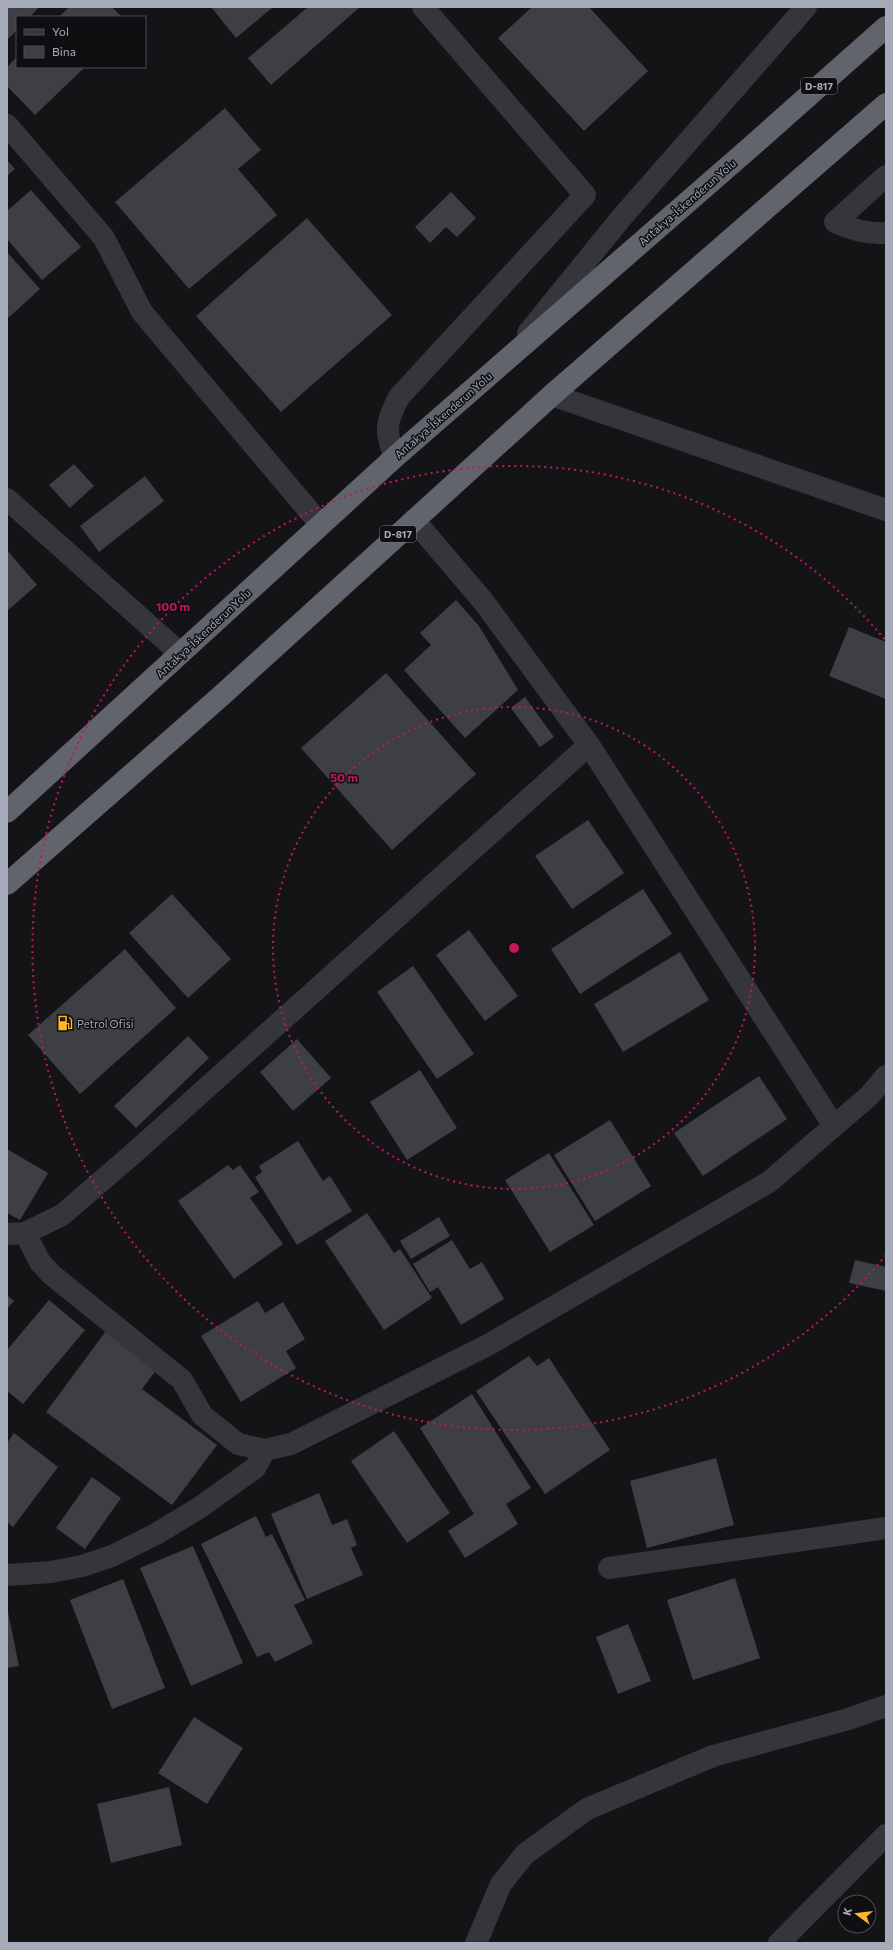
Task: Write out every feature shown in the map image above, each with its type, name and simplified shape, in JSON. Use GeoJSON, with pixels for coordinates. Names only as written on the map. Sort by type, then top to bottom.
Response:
{"type":"FeatureCollection","features":[{"type":"Feature","properties":{"kind":"highway","name":"Antakya-İskenderun Yolu"},"geometry":{"type":"LineString","coordinates":[[7,812],[395,457],[886,27]]}},
{"type":"Feature","properties":{"kind":"highway","name":"D-817"},"geometry":{"type":"LineString","coordinates":[[7,884],[221,696],[552,395],[886,104]]}},
{"type":"Feature","properties":{"kind":"street"},"geometry":{"type":"LineString","coordinates":[[511,355],[622,217],[806,7]]}},
{"type":"Feature","properties":{"kind":"street"},"geometry":{"type":"LineString","coordinates":[[395,457],[388,439],[388,427],[392,411],[399,397],[585,195],[428,9]]}},
{"type":"Feature","properties":{"kind":"street"},"geometry":{"type":"LineString","coordinates":[[7,125],[104,238],[142,312],[320,524]]}},
{"type":"Feature","properties":{"kind":"street"},"geometry":{"type":"LineString","coordinates":[[886,176],[835,222],[854,231],[874,234],[886,232]]}},
{"type":"Feature","properties":{"kind":"street"},"geometry":{"type":"LineString","coordinates":[[552,395],[883,505]]}},
{"type":"Feature","properties":{"kind":"street"},"geometry":{"type":"LineString","coordinates":[[7,499],[180,653]]}},
{"type":"Feature","properties":{"kind":"street"},"geometry":{"type":"LineString","coordinates":[[414,520],[483,601],[590,745],[834,1126]]}},
{"type":"Feature","properties":{"kind":"street"},"geometry":{"type":"LineString","coordinates":[[590,745],[135,1152],[62,1215],[16,1233],[40,1262],[52,1275],[182,1380],[202,1415],[238,1444],[264,1450],[291,1444],[303,1439],[488,1345],[769,1182],[869,1096],[886,1076]]}},
{"type":"Feature","properties":{"kind":"street"},"geometry":{"type":"LineString","coordinates":[[7,1574],[51,1572],[82,1566],[112,1556],[156,1534],[199,1508],[255,1468],[264,1450]]}},
{"type":"Feature","properties":{"kind":"street"},"geometry":{"type":"LineString","coordinates":[[609,1568],[886,1528]]}},
{"type":"Feature","properties":{"kind":"street"},"geometry":{"type":"LineString","coordinates":[[476,1943],[501,1884],[525,1854],[587,1809],[714,1756],[845,1720],[886,1706]]}},
{"type":"Feature","properties":{"kind":"street"},"geometry":{"type":"LineString","coordinates":[[779,1943],[886,1835]]}},
{"type":"Feature","properties":{"kind":"building"},"geometry":{"type":"Polygon","coordinates":[[[7,7],[39,7],[31,16],[16,16],[16,31],[7,40],[7,7]]]}},
{"type":"Feature","properties":{"kind":"building"},"geometry":{"type":"Polygon","coordinates":[[[69,7],[112,7],[121,16],[60,16],[69,7]]]}},
{"type":"Feature","properties":{"kind":"building"},"geometry":{"type":"Polygon","coordinates":[[[211,7],[273,7],[236,38],[211,7]]]}},
{"type":"Feature","properties":{"kind":"building"},"geometry":{"type":"Polygon","coordinates":[[[308,7],[360,7],[271,85],[248,58],[308,7]]]}},
{"type":"Feature","properties":{"kind":"building"},"geometry":{"type":"Polygon","coordinates":[[[532,7],[589,7],[648,71],[584,131],[498,38],[532,7]]]}},
{"type":"Feature","properties":{"kind":"building"},"geometry":{"type":"Polygon","coordinates":[[[16,58],[16,68],[84,68],[35,115],[7,86],[7,67],[16,58]]]}},
{"type":"Feature","properties":{"kind":"building"},"geometry":{"type":"Polygon","coordinates":[[[225,108],[261,150],[238,169],[277,215],[189,289],[115,202],[225,108]]]}},
{"type":"Feature","properties":{"kind":"building"},"geometry":{"type":"Polygon","coordinates":[[[7,160],[15,169],[7,176],[7,160]]]}},
{"type":"Feature","properties":{"kind":"building"},"geometry":{"type":"Polygon","coordinates":[[[31,190],[81,247],[42,280],[7,239],[7,211],[31,190]]]}},
{"type":"Feature","properties":{"kind":"building"},"geometry":{"type":"Polygon","coordinates":[[[451,192],[476,218],[457,237],[446,227],[430,243],[415,227],[451,192]]]}},
{"type":"Feature","properties":{"kind":"building"},"geometry":{"type":"Polygon","coordinates":[[[307,218],[392,315],[281,412],[196,316],[307,218]]]}},
{"type":"Feature","properties":{"kind":"building"},"geometry":{"type":"Polygon","coordinates":[[[7,252],[40,289],[7,319],[7,252]]]}},
{"type":"Feature","properties":{"kind":"building"},"geometry":{"type":"Polygon","coordinates":[[[74,464],[94,486],[70,508],[49,485],[74,464]]]}},
{"type":"Feature","properties":{"kind":"building"},"geometry":{"type":"Polygon","coordinates":[[[145,476],[164,501],[99,552],[80,526],[145,476]]]}},
{"type":"Feature","properties":{"kind":"building"},"geometry":{"type":"Polygon","coordinates":[[[7,550],[37,585],[7,611],[7,550]]]}},
{"type":"Feature","properties":{"kind":"building"},"geometry":{"type":"Polygon","coordinates":[[[456,600],[479,626],[518,690],[465,738],[404,670],[431,645],[420,633],[456,600]]]}},
{"type":"Feature","properties":{"kind":"building"},"geometry":{"type":"Polygon","coordinates":[[[849,627],[886,642],[886,699],[829,676],[849,627]]]}},
{"type":"Feature","properties":{"kind":"building"},"geometry":{"type":"Polygon","coordinates":[[[386,673],[476,774],[392,850],[301,748],[386,673]]]}},
{"type":"Feature","properties":{"kind":"building"},"geometry":{"type":"Polygon","coordinates":[[[525,697],[554,737],[540,747],[511,708],[525,697]]]}},
{"type":"Feature","properties":{"kind":"building"},"geometry":{"type":"Polygon","coordinates":[[[588,820],[624,873],[572,909],[535,856],[588,820]]]}},
{"type":"Feature","properties":{"kind":"building"},"geometry":{"type":"Polygon","coordinates":[[[643,889],[672,934],[580,994],[551,949],[643,889]]]}},
{"type":"Feature","properties":{"kind":"building"},"geometry":{"type":"Polygon","coordinates":[[[172,894],[231,959],[188,998],[129,933],[172,894]]]}},
{"type":"Feature","properties":{"kind":"building"},"geometry":{"type":"Polygon","coordinates":[[[469,930],[518,996],[485,1021],[436,955],[469,930]]]}},
{"type":"Feature","properties":{"kind":"building"},"geometry":{"type":"Polygon","coordinates":[[[125,949],[176,1008],[80,1094],[28,1035],[125,949]]]}},
{"type":"Feature","properties":{"kind":"building"},"geometry":{"type":"Polygon","coordinates":[[[680,952],[709,1000],[623,1052],[594,1004],[680,952]]]}},
{"type":"Feature","properties":{"kind":"building"},"geometry":{"type":"Polygon","coordinates":[[[413,966],[474,1054],[437,1079],[377,992],[413,966]]]}},
{"type":"Feature","properties":{"kind":"building"},"geometry":{"type":"Polygon","coordinates":[[[188,1036],[209,1058],[136,1128],[114,1106],[188,1036]]]}},
{"type":"Feature","properties":{"kind":"building"},"geometry":{"type":"Polygon","coordinates":[[[297,1039],[331,1078],[293,1111],[260,1072],[297,1039]]]}},
{"type":"Feature","properties":{"kind":"building"},"geometry":{"type":"Polygon","coordinates":[[[420,1070],[457,1128],[407,1160],[370,1102],[420,1070]]]}},
{"type":"Feature","properties":{"kind":"building"},"geometry":{"type":"Polygon","coordinates":[[[759,1076],[787,1119],[703,1176],[674,1133],[759,1076]]]}},
{"type":"Feature","properties":{"kind":"building"},"geometry":{"type":"Polygon","coordinates":[[[610,1120],[651,1186],[595,1221],[554,1155],[610,1120]]]}},
{"type":"Feature","properties":{"kind":"building"},"geometry":{"type":"Polygon","coordinates":[[[298,1141],[323,1181],[330,1176],[352,1211],[297,1245],[255,1177],[262,1172],[259,1166],[298,1141]]]}},
{"type":"Feature","properties":{"kind":"building"},"geometry":{"type":"Polygon","coordinates":[[[7,1149],[48,1173],[20,1220],[7,1213],[7,1149]]]}},
{"type":"Feature","properties":{"kind":"building"},"geometry":{"type":"Polygon","coordinates":[[[549,1153],[594,1225],[550,1252],[505,1180],[549,1153]]]}},
{"type":"Feature","properties":{"kind":"building"},"geometry":{"type":"Polygon","coordinates":[[[228,1165],[233,1170],[240,1165],[259,1192],[250,1198],[283,1244],[234,1279],[178,1201],[228,1165]]]}},
{"type":"Feature","properties":{"kind":"building"},"geometry":{"type":"Polygon","coordinates":[[[367,1213],[394,1253],[400,1249],[432,1298],[384,1330],[325,1241],[367,1213]]]}},
{"type":"Feature","properties":{"kind":"building"},"geometry":{"type":"Polygon","coordinates":[[[439,1217],[450,1236],[411,1259],[400,1241],[439,1217]]]}},
{"type":"Feature","properties":{"kind":"building"},"geometry":{"type":"Polygon","coordinates":[[[452,1240],[470,1269],[482,1262],[504,1299],[461,1325],[438,1287],[430,1292],[413,1264],[452,1240]]]}},
{"type":"Feature","properties":{"kind":"building"},"geometry":{"type":"Polygon","coordinates":[[[855,1260],[886,1267],[886,1291],[849,1283],[855,1260]]]}},
{"type":"Feature","properties":{"kind":"building"},"geometry":{"type":"Polygon","coordinates":[[[7,1295],[14,1301],[7,1309],[7,1295]]]}},
{"type":"Feature","properties":{"kind":"building"},"geometry":{"type":"Polygon","coordinates":[[[49,1300],[85,1330],[23,1404],[7,1391],[7,1350],[49,1300]]]}},
{"type":"Feature","properties":{"kind":"building"},"geometry":{"type":"Polygon","coordinates":[[[258,1301],[265,1313],[283,1302],[305,1339],[286,1351],[296,1368],[241,1402],[201,1336],[258,1301]]]}},
{"type":"Feature","properties":{"kind":"building"},"geometry":{"type":"Polygon","coordinates":[[[106,1331],[157,1369],[142,1389],[217,1445],[172,1505],[46,1412],[106,1331]]]}},
{"type":"Feature","properties":{"kind":"building"},"geometry":{"type":"Polygon","coordinates":[[[529,1356],[537,1366],[549,1358],[610,1450],[545,1494],[476,1391],[529,1356]]]}},
{"type":"Feature","properties":{"kind":"building"},"geometry":{"type":"Polygon","coordinates":[[[472,1394],[531,1488],[506,1504],[518,1524],[465,1558],[448,1531],[474,1514],[420,1428],[472,1394]]]}},
{"type":"Feature","properties":{"kind":"building"},"geometry":{"type":"Polygon","coordinates":[[[394,1431],[450,1513],[407,1543],[351,1461],[394,1431]]]}},
{"type":"Feature","properties":{"kind":"building"},"geometry":{"type":"Polygon","coordinates":[[[14,1433],[58,1467],[13,1527],[7,1522],[7,1443],[14,1433]]]}},
{"type":"Feature","properties":{"kind":"building"},"geometry":{"type":"Polygon","coordinates":[[[716,1458],[734,1525],[647,1548],[630,1481],[716,1458]]]}},
{"type":"Feature","properties":{"kind":"building"},"geometry":{"type":"Polygon","coordinates":[[[92,1477],[121,1498],[85,1549],[56,1528],[92,1477]]]}},
{"type":"Feature","properties":{"kind":"building"},"geometry":{"type":"Polygon","coordinates":[[[319,1493],[332,1525],[347,1519],[357,1545],[351,1548],[363,1575],[307,1599],[271,1514],[319,1493]]]}},
{"type":"Feature","properties":{"kind":"building"},"geometry":{"type":"Polygon","coordinates":[[[256,1516],[266,1537],[272,1534],[305,1600],[294,1605],[313,1643],[275,1662],[269,1652],[257,1657],[201,1544],[256,1516]]]}},
{"type":"Feature","properties":{"kind":"building"},"geometry":{"type":"Polygon","coordinates":[[[193,1546],[243,1663],[191,1686],[140,1568],[193,1546]]]}},
{"type":"Feature","properties":{"kind":"building"},"geometry":{"type":"Polygon","coordinates":[[[735,1578],[760,1658],[693,1680],[667,1600],[735,1578]]]}},
{"type":"Feature","properties":{"kind":"building"},"geometry":{"type":"Polygon","coordinates":[[[123,1579],[165,1688],[112,1709],[70,1600],[123,1579]]]}},
{"type":"Feature","properties":{"kind":"building"},"geometry":{"type":"Polygon","coordinates":[[[7,1607],[19,1666],[7,1668],[7,1607]]]}},
{"type":"Feature","properties":{"kind":"building"},"geometry":{"type":"Polygon","coordinates":[[[628,1624],[651,1681],[618,1694],[596,1637],[628,1624]]]}},
{"type":"Feature","properties":{"kind":"building"},"geometry":{"type":"Polygon","coordinates":[[[194,1717],[243,1748],[207,1804],[158,1773],[194,1717]]]}},
{"type":"Feature","properties":{"kind":"building"},"geometry":{"type":"Polygon","coordinates":[[[169,1787],[182,1845],[111,1863],[97,1804],[169,1787]]]}},
{"type":"Feature","properties":{"kind":"place","name":"Petrol Ofisi"},"geometry":{"type":"Point","coordinates":[65,1023]}}]}
